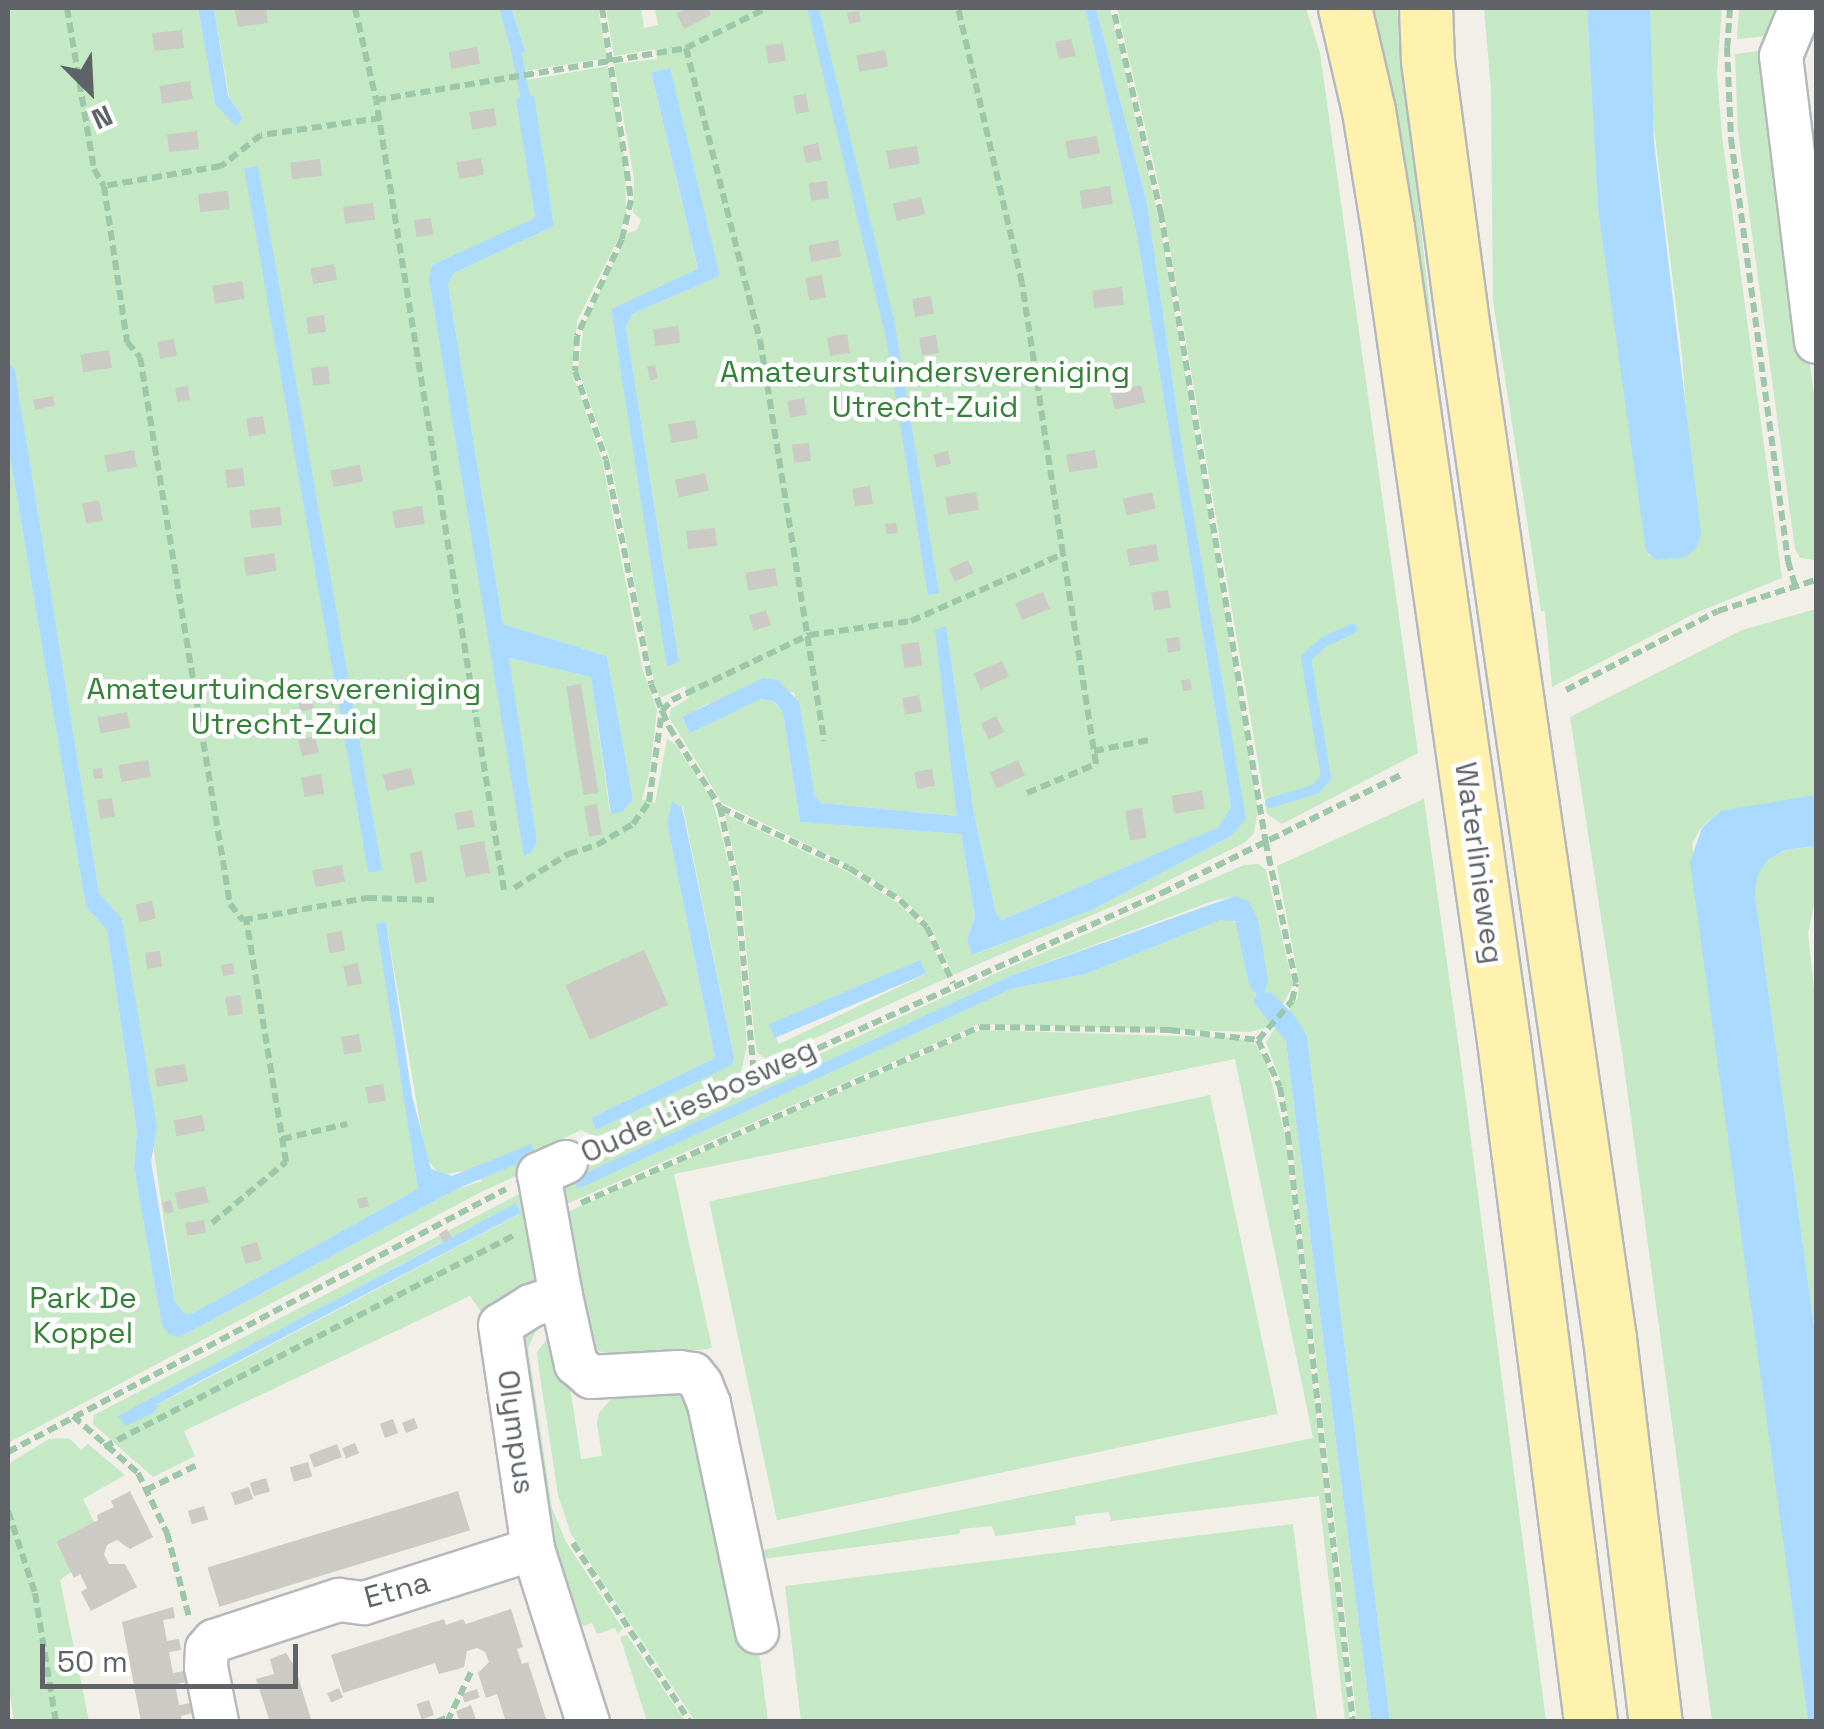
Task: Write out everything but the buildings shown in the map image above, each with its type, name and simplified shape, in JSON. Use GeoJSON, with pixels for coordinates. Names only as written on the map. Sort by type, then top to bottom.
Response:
{"type":"FeatureCollection","features":[{"type":"Feature","properties":{"kind":"main road","name":"Waterlinieweg"},"geometry":{"type":"LineString","coordinates":[[1345,8],[1369,111],[1396,287],[1504,1041],[1591,1722]]}},
{"type":"Feature","properties":{"kind":"main road","name":"Waterlinieweg"},"geometry":{"type":"LineString","coordinates":[[1426,8],[1428,61],[1460,309],[1610,1339],[1656,1722]]}},
{"type":"Feature","properties":{"kind":"street"},"geometry":{"type":"LineString","coordinates":[[1809,8],[1798,17],[1780,56],[1816,342]]}},
{"type":"Feature","properties":{"kind":"street"},"geometry":{"type":"LineString","coordinates":[[553,1168],[547,1217],[576,1364],[591,1377],[679,1372],[692,1374],[701,1384],[709,1404],[757,1632]]}},
{"type":"Feature","properties":{"kind":"street","name":"Olympus"},"geometry":{"type":"LineString","coordinates":[[560,1296],[531,1306],[500,1324],[588,1722]]}},
{"type":"Feature","properties":{"kind":"street","name":"Etna"},"geometry":{"type":"LineString","coordinates":[[207,1649],[214,1641],[339,1600],[364,1603],[548,1538]]}},
{"type":"Feature","properties":{"kind":"street"},"geometry":{"type":"LineString","coordinates":[[207,1649],[206,1667],[217,1722]]}},
{"type":"Feature","properties":{"kind":"path"},"geometry":{"type":"LineString","coordinates":[[67,8],[94,169],[104,186],[127,342],[140,357],[230,904],[246,919],[286,1162],[212,1223]]}},
{"type":"Feature","properties":{"kind":"path"},"geometry":{"type":"LineString","coordinates":[[354,8],[380,118],[504,890]]}},
{"type":"Feature","properties":{"kind":"path"},"geometry":{"type":"LineString","coordinates":[[602,8],[631,200],[622,239],[581,323],[574,358],[606,460],[645,667],[662,711],[720,808],[738,897],[754,1075]]}},
{"type":"Feature","properties":{"kind":"path"},"geometry":{"type":"LineString","coordinates":[[376,100],[686,48],[767,8]]}},
{"type":"Feature","properties":{"kind":"path"},"geometry":{"type":"LineString","coordinates":[[958,8],[1022,283],[1096,764],[1028,794]]}},
{"type":"Feature","properties":{"kind":"path"},"geometry":{"type":"LineString","coordinates":[[1112,8],[1161,214],[1266,844],[1296,983],[1292,1001],[1258,1040]]}},
{"type":"Feature","properties":{"kind":"path"},"geometry":{"type":"LineString","coordinates":[[1730,8],[1726,48],[1731,138],[1788,561],[1796,584]]}},
{"type":"Feature","properties":{"kind":"path"},"geometry":{"type":"LineString","coordinates":[[686,48],[760,340],[824,741]]}},
{"type":"Feature","properties":{"kind":"path"},"geometry":{"type":"LineString","coordinates":[[104,186],[221,166],[261,135],[380,118]]}},
{"type":"Feature","properties":{"kind":"path"},"geometry":{"type":"LineString","coordinates":[[514,888],[568,854],[597,845],[633,824],[649,802],[662,711],[672,700],[808,635],[923,617],[1063,554]]}},
{"type":"Feature","properties":{"kind":"path"},"geometry":{"type":"LineString","coordinates":[[1566,690],[1718,611],[1816,580]]}},
{"type":"Feature","properties":{"kind":"path"},"geometry":{"type":"LineString","coordinates":[[1094,751],[1148,740]]}},
{"type":"Feature","properties":{"kind":"path","name":"Oude Liesbosweg"},"geometry":{"type":"LineString","coordinates":[[8,1452],[481,1200],[1266,844],[1401,776]]}},
{"type":"Feature","properties":{"kind":"path"},"geometry":{"type":"LineString","coordinates":[[720,808],[850,868],[900,900],[927,927],[953,984]]}},
{"type":"Feature","properties":{"kind":"path"},"geometry":{"type":"LineString","coordinates":[[246,919],[367,898],[434,900]]}},
{"type":"Feature","properties":{"kind":"path"},"geometry":{"type":"LineString","coordinates":[[104,1446],[547,1217],[838,1093],[980,1027],[1170,1030],[1258,1040]]}},
{"type":"Feature","properties":{"kind":"path"},"geometry":{"type":"LineString","coordinates":[[1258,1040],[1280,1087],[1288,1135],[1353,1722]]}},
{"type":"Feature","properties":{"kind":"path"},"geometry":{"type":"LineString","coordinates":[[282,1138],[347,1124]]}},
{"type":"Feature","properties":{"kind":"path"},"geometry":{"type":"LineString","coordinates":[[73,1416],[138,1472],[167,1533],[192,1629],[207,1649]]}},
{"type":"Feature","properties":{"kind":"path"},"geometry":{"type":"LineString","coordinates":[[146,1490],[199,1464]]}},
{"type":"Feature","properties":{"kind":"path"},"geometry":{"type":"LineString","coordinates":[[8,1511],[35,1593],[56,1722]]}},
{"type":"Feature","properties":{"kind":"path"},"geometry":{"type":"LineString","coordinates":[[548,1538],[690,1722]]}},
{"type":"Feature","properties":{"kind":"path"},"geometry":{"type":"LineString","coordinates":[[436,1722],[446,1720],[472,1670]]}},
{"type":"Feature","properties":{"kind":"green space","name":"Amateurtuindersvereniging Utrecht-Zuid"},"geometry":{"type":"Polygon","coordinates":[[[8,8],[198,8],[215,104],[243,118],[229,97],[214,8],[499,8],[512,53],[526,51],[511,8],[598,8],[607,58],[518,72],[521,81],[608,66],[625,163],[626,213],[619,237],[577,321],[572,372],[602,460],[642,668],[657,710],[650,770],[642,799],[655,803],[667,739],[675,744],[712,800],[717,817],[733,882],[747,1045],[741,1072],[610,1134],[594,1136],[581,1130],[548,1146],[538,1166],[483,1191],[8,1443],[8,444],[86,907],[107,930],[137,1132],[134,1168],[162,1325],[180,1337],[457,1189],[483,1181],[470,1170],[440,1175],[426,1158],[386,922],[377,923],[418,1189],[193,1313],[186,1316],[175,1302],[122,920],[99,893],[15,371],[8,361],[8,8]],[[533,95],[517,100],[535,219],[432,265],[429,279],[527,856],[537,841],[508,658],[591,677],[610,813],[622,812],[633,800],[607,656],[503,624],[448,284],[454,273],[554,226],[533,95]],[[672,803],[667,823],[715,1058],[591,1118],[596,1130],[731,1065],[734,1057],[683,807],[672,803]]]}},
{"type":"Feature","properties":{"kind":"green space","name":"Amateurstuindersvereniging Utrecht-Zuid"},"geometry":{"type":"Polygon","coordinates":[[[606,8],[641,8],[644,28],[658,25],[655,8],[1085,8],[1136,230],[1231,807],[1220,827],[1002,920],[996,913],[974,814],[946,626],[958,816],[821,803],[815,796],[794,692],[707,704],[682,718],[690,732],[761,699],[774,702],[783,713],[800,822],[961,834],[975,917],[967,939],[973,955],[1092,910],[1231,836],[1245,819],[1183,453],[1147,203],[1096,8],[1110,8],[1160,225],[1258,809],[1254,833],[1244,843],[1141,894],[953,975],[930,925],[902,898],[850,865],[722,803],[669,717],[671,709],[689,698],[685,686],[660,698],[654,682],[610,459],[578,369],[584,325],[628,233],[637,230],[641,220],[633,212],[634,178],[614,64],[657,59],[655,49],[614,56],[606,8]],[[669,68],[651,72],[698,270],[611,309],[668,666],[679,660],[626,327],[632,314],[720,276],[669,68]]]}},
{"type":"Feature","properties":{"kind":"green space"},"geometry":{"type":"Polygon","coordinates":[[[1117,8],[1306,8],[1320,53],[1418,753],[1282,824],[1267,814],[1160,190],[1117,8]]]}},
{"type":"Feature","properties":{"kind":"green space"},"geometry":{"type":"Polygon","coordinates":[[[1358,8],[1397,8],[1454,531],[1358,8]]]}},
{"type":"Feature","properties":{"kind":"green space"},"geometry":{"type":"Polygon","coordinates":[[[1484,8],[1587,8],[1598,209],[1649,556],[1696,540],[1682,355],[1648,80],[1650,8],[1722,8],[1717,73],[1722,136],[1782,578],[1698,612],[1552,687],[1545,612],[1541,611],[1493,301],[1491,89],[1484,8]]]}},
{"type":"Feature","properties":{"kind":"green space"},"geometry":{"type":"Polygon","coordinates":[[[1739,8],[1783,8],[1768,36],[1737,39],[1739,8]]]}},
{"type":"Feature","properties":{"kind":"green space"},"geometry":{"type":"Polygon","coordinates":[[[1767,50],[1816,409],[1816,560],[1800,558],[1795,549],[1738,131],[1735,54],[1767,50]]]}},
{"type":"Feature","properties":{"kind":"green space"},"geometry":{"type":"Polygon","coordinates":[[[1816,609],[1816,797],[1720,811],[1701,828],[1692,844],[1808,1721],[1712,1721],[1623,1059],[1570,717],[1742,630],[1816,609]]]}},
{"type":"Feature","properties":{"kind":"green space"},"geometry":{"type":"Polygon","coordinates":[[[1424,799],[1546,1721],[1390,1721],[1307,1036],[1288,1010],[1298,998],[1299,981],[1277,866],[1424,799]]]}},
{"type":"Feature","properties":{"kind":"green space"},"geometry":{"type":"Polygon","coordinates":[[[725,814],[848,872],[898,903],[925,929],[947,978],[767,1060],[758,1053],[755,1042],[740,881],[725,814]],[[919,960],[772,1029],[779,1044],[926,974],[919,960]]]}},
{"type":"Feature","properties":{"kind":"green space"},"geometry":{"type":"Polygon","coordinates":[[[1816,846],[1816,895],[1808,933],[1816,1008],[1816,1341],[1755,894],[1758,874],[1768,860],[1786,850],[1816,846]]]}},
{"type":"Feature","properties":{"kind":"green space"},"geometry":{"type":"Polygon","coordinates":[[[1258,864],[1266,870],[1293,985],[1282,1006],[1271,993],[1264,993],[1235,896],[1213,901],[1010,976],[574,1179],[1011,989],[1086,974],[1221,920],[1231,919],[1239,927],[1257,994],[1253,1002],[1270,1021],[1264,1028],[1250,1032],[979,1024],[562,1206],[561,1179],[569,1169],[992,975],[1244,865],[1258,864]]]}},
{"type":"Feature","properties":{"kind":"green space"},"geometry":{"type":"Polygon","coordinates":[[[1276,1026],[1286,1041],[1371,1721],[1357,1721],[1291,1135],[1283,1087],[1266,1042],[1276,1026]]]}},
{"type":"Feature","properties":{"kind":"green space"},"geometry":{"type":"Polygon","coordinates":[[[981,1030],[1236,1038],[1255,1044],[1266,1060],[1285,1135],[1350,1721],[1345,1721],[1319,1496],[1111,1521],[1109,1512],[1075,1516],[1076,1525],[995,1536],[992,1526],[961,1529],[959,1534],[755,1560],[754,1552],[1313,1438],[1235,1059],[674,1174],[712,1348],[635,1360],[590,1349],[563,1214],[981,1030]]]}},
{"type":"Feature","properties":{"kind":"green space"},"geometry":{"type":"Polygon","coordinates":[[[1210,1095],[1278,1414],[777,1520],[709,1201],[1210,1095]]]}},
{"type":"Feature","properties":{"kind":"green space"},"geometry":{"type":"Polygon","coordinates":[[[521,1193],[540,1277],[484,1316],[470,1296],[184,1431],[195,1456],[153,1477],[93,1424],[94,1415],[521,1193]],[[520,1214],[442,1242],[119,1417],[155,1406],[520,1214]]]}},
{"type":"Feature","properties":{"kind":"green space"},"geometry":{"type":"Polygon","coordinates":[[[540,1322],[528,1348],[552,1508],[566,1542],[623,1629],[618,1634],[615,1628],[597,1634],[592,1623],[577,1628],[543,1520],[522,1333],[540,1322]]]}},
{"type":"Feature","properties":{"kind":"green space"},"geometry":{"type":"Polygon","coordinates":[[[547,1339],[550,1356],[565,1355],[581,1459],[602,1456],[597,1424],[599,1413],[611,1399],[622,1394],[682,1393],[690,1399],[758,1644],[768,1721],[695,1721],[571,1534],[558,1495],[539,1370],[537,1352],[547,1339]]]}},
{"type":"Feature","properties":{"kind":"green space"},"geometry":{"type":"Polygon","coordinates":[[[69,1438],[81,1450],[88,1444],[125,1475],[83,1499],[95,1524],[56,1544],[72,1571],[60,1580],[89,1721],[14,1721],[8,1682],[8,1464],[49,1439],[69,1438]]]}},
{"type":"Feature","properties":{"kind":"green space"},"geometry":{"type":"Polygon","coordinates":[[[1293,1524],[1317,1721],[801,1721],[785,1586],[1293,1524]]]}},
{"type":"Feature","properties":{"kind":"green space"},"geometry":{"type":"Polygon","coordinates":[[[627,1635],[685,1721],[647,1721],[620,1637],[627,1635]]]}},
{"type":"Feature","properties":{"kind":"water"},"geometry":{"type":"Polygon","coordinates":[[[198,8],[214,8],[228,96],[243,118],[236,126],[215,104],[198,8]]]}},
{"type":"Feature","properties":{"kind":"water"},"geometry":{"type":"Polygon","coordinates":[[[499,8],[511,8],[526,52],[512,54],[499,8]]]}},
{"type":"Feature","properties":{"kind":"water"},"geometry":{"type":"Polygon","coordinates":[[[807,8],[819,8],[894,319],[939,593],[928,595],[886,338],[807,8]]]}},
{"type":"Feature","properties":{"kind":"water"},"geometry":{"type":"Polygon","coordinates":[[[1085,8],[1096,8],[1147,203],[1183,453],[1246,819],[1231,836],[1092,910],[972,955],[967,939],[975,917],[961,834],[800,822],[783,713],[775,702],[761,699],[690,733],[682,717],[763,678],[778,680],[799,702],[815,796],[821,803],[957,816],[935,630],[946,626],[974,814],[996,913],[1002,920],[1219,827],[1231,807],[1136,230],[1085,8]]]}},
{"type":"Feature","properties":{"kind":"water"},"geometry":{"type":"Polygon","coordinates":[[[1587,8],[1650,8],[1654,142],[1701,534],[1696,548],[1686,557],[1656,560],[1646,551],[1598,209],[1587,8]]]}},
{"type":"Feature","properties":{"kind":"water"},"geometry":{"type":"Polygon","coordinates":[[[670,68],[720,276],[632,314],[626,327],[679,661],[667,667],[611,309],[698,269],[651,72],[670,68]]]}},
{"type":"Feature","properties":{"kind":"water"},"geometry":{"type":"Polygon","coordinates":[[[534,95],[554,226],[454,273],[448,284],[503,624],[607,656],[633,800],[622,812],[611,814],[591,677],[509,658],[537,841],[531,853],[524,856],[429,279],[432,265],[535,218],[516,99],[534,95]]]}},
{"type":"Feature","properties":{"kind":"water"},"geometry":{"type":"Polygon","coordinates":[[[258,166],[382,870],[368,873],[244,168],[258,166]]]}},
{"type":"Feature","properties":{"kind":"water"},"geometry":{"type":"Polygon","coordinates":[[[8,361],[15,370],[99,893],[122,919],[157,1128],[151,1161],[175,1302],[186,1315],[193,1313],[418,1189],[376,923],[386,922],[412,1096],[431,1169],[452,1176],[531,1144],[536,1156],[457,1189],[180,1337],[169,1334],[162,1326],[134,1168],[137,1132],[107,930],[86,907],[8,444],[8,361]]]}},
{"type":"Feature","properties":{"kind":"water"},"geometry":{"type":"Polygon","coordinates":[[[1816,797],[1816,846],[1785,850],[1768,860],[1758,874],[1755,894],[1816,1341],[1816,1722],[1808,1721],[1690,862],[1702,828],[1720,811],[1816,797]]]}},
{"type":"Feature","properties":{"kind":"water"},"geometry":{"type":"Polygon","coordinates":[[[672,802],[682,807],[734,1057],[732,1065],[596,1130],[591,1118],[715,1058],[667,823],[672,802]]]}},
{"type":"Feature","properties":{"kind":"water"},"geometry":{"type":"Polygon","coordinates":[[[1235,896],[1248,901],[1258,920],[1268,981],[1264,993],[1271,992],[1294,1015],[1307,1036],[1390,1721],[1371,1721],[1286,1041],[1253,1002],[1257,994],[1250,987],[1235,921],[1221,920],[1086,974],[1011,989],[578,1189],[573,1179],[1010,976],[1235,896]]]}},
{"type":"Feature","properties":{"kind":"water"},"geometry":{"type":"Polygon","coordinates":[[[920,960],[926,974],[775,1038],[769,1024],[920,960]]]}},
{"type":"Feature","properties":{"kind":"water"},"geometry":{"type":"Polygon","coordinates":[[[516,1203],[521,1213],[202,1380],[158,1404],[155,1412],[126,1426],[118,1416],[516,1203]]]}},
{"type":"Feature","properties":{"kind":"waterway"},"geometry":{"type":"LineString","coordinates":[[514,40],[527,107]]}},
{"type":"Feature","properties":{"kind":"waterway"},"geometry":{"type":"LineString","coordinates":[[1270,803],[1316,789],[1326,777],[1306,658],[1324,642],[1352,629]]}},
{"type":"Feature","properties":{"kind":"park label","name":"Park De Koppel"},"geometry":{"type":"Point","coordinates":[83,1315]}}]}
